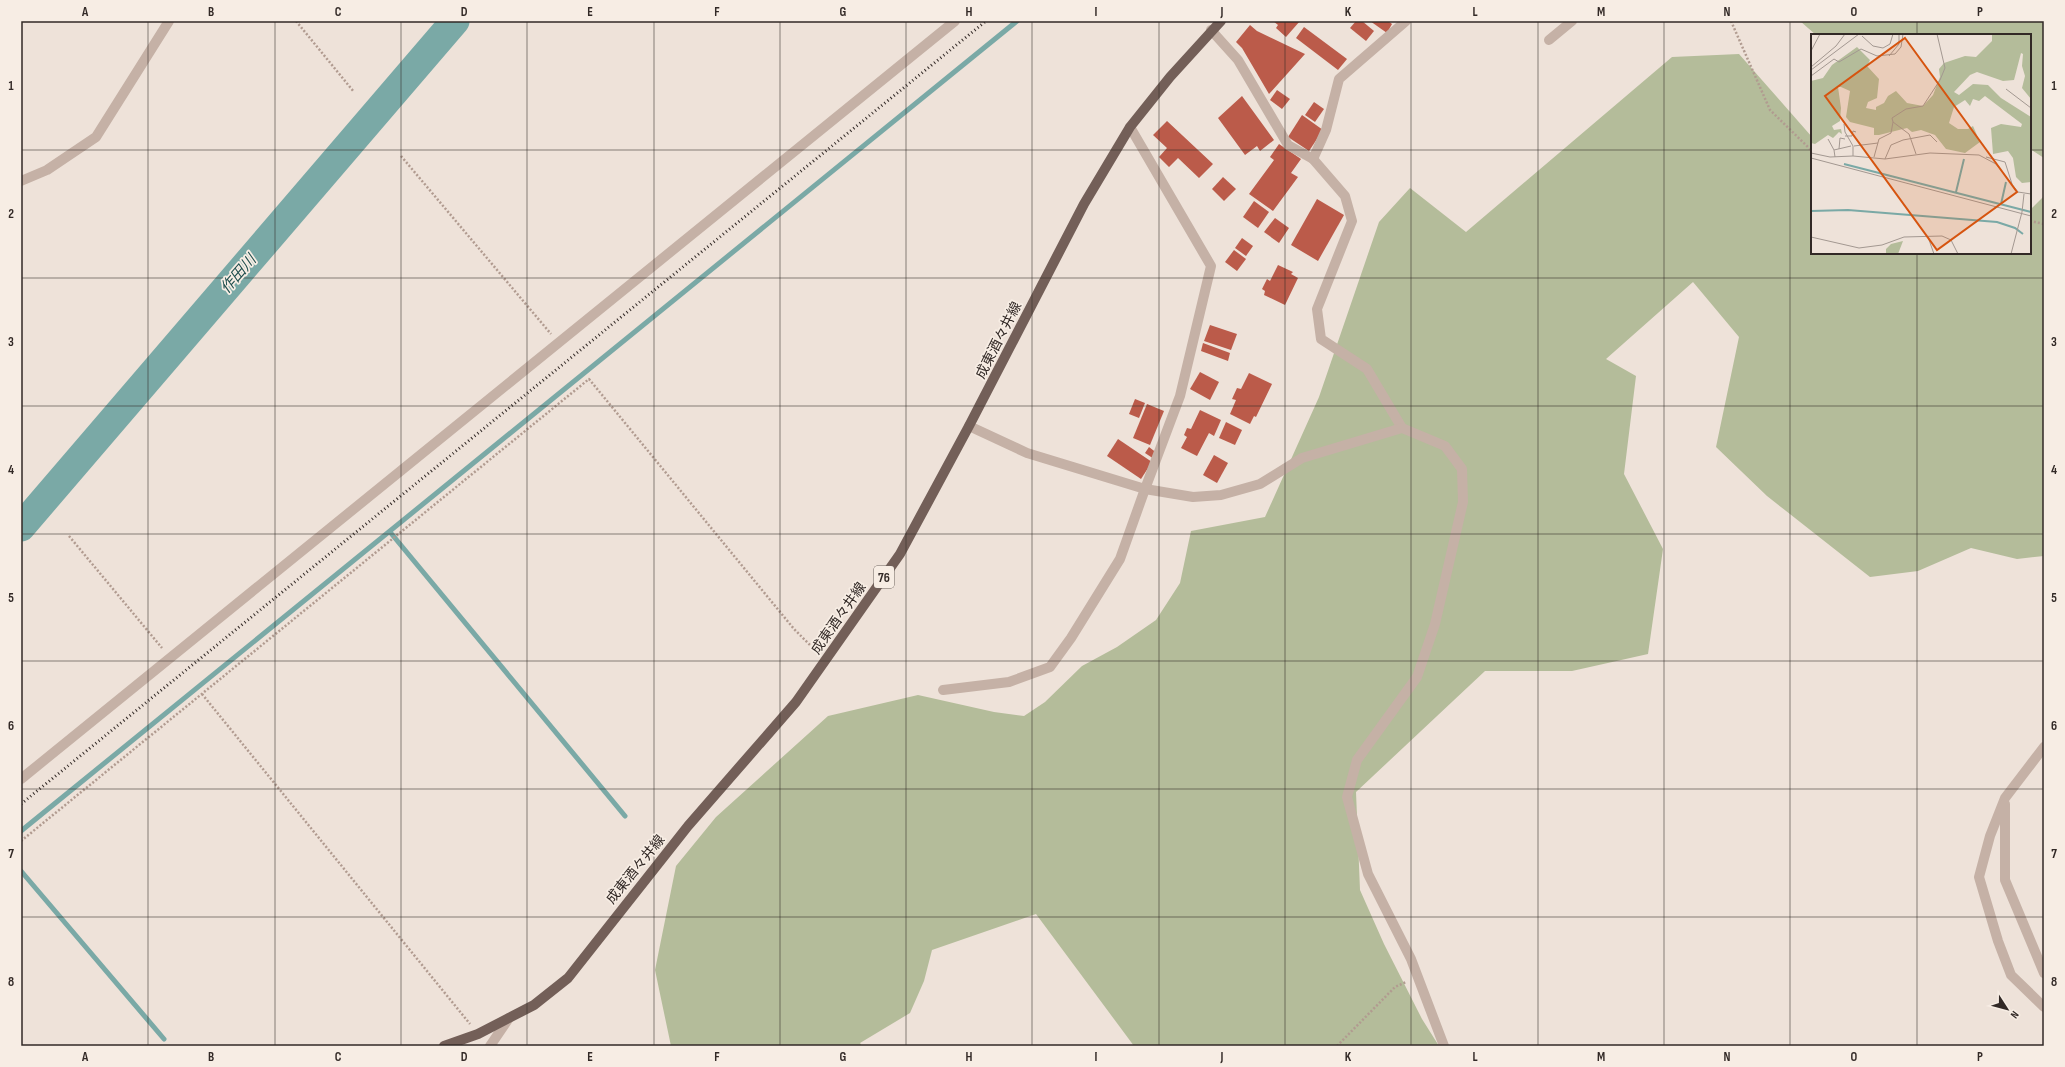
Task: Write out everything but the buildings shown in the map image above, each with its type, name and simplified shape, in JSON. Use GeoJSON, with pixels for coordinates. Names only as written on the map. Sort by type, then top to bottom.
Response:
{"type":"FeatureCollection","features":[{"type":"Feature","properties":{"kind":"main road","name":"成東酒々井線"},"geometry":{"type":"LineString","coordinates":[[444,1046],[478,1034],[534,1005],[568,978],[688,826],[796,702],[900,554],[969,426],[1084,204],[1130,127],[1211,30],[1221,21]]}},
{"type":"Feature","properties":{"kind":"street"},"geometry":{"type":"LineString","coordinates":[[21,181],[47,170],[96,137],[169,21]]}},
{"type":"Feature","properties":{"kind":"street"},"geometry":{"type":"LineString","coordinates":[[21,779],[955,21]]}},
{"type":"Feature","properties":{"kind":"street"},"geometry":{"type":"LineString","coordinates":[[1313,159],[1326,130],[1339,79],[1406,21]]}},
{"type":"Feature","properties":{"kind":"street"},"geometry":{"type":"LineString","coordinates":[[1549,40],[1572,21]]}},
{"type":"Feature","properties":{"kind":"street"},"geometry":{"type":"LineString","coordinates":[[1211,30],[1238,60],[1288,145],[1313,159],[1345,196],[1352,221],[1317,309],[1321,339],[1367,369],[1402,428],[1445,446],[1462,469],[1463,502],[1435,624],[1418,677],[1357,760],[1347,797],[1368,874],[1411,959],[1444,1046]]}},
{"type":"Feature","properties":{"kind":"street"},"geometry":{"type":"LineString","coordinates":[[943,690],[1009,682],[1050,667],[1071,638],[1120,559],[1144,489],[1180,396],[1211,266],[1130,127]]}},
{"type":"Feature","properties":{"kind":"street"},"geometry":{"type":"LineString","coordinates":[[969,426],[1027,453],[1144,489],[1193,496],[1221,495],[1260,484],[1302,458],[1402,428]]}},
{"type":"Feature","properties":{"kind":"street"},"geometry":{"type":"LineString","coordinates":[[2044,747],[2005,798],[1990,836],[1979,877],[1998,941],[2011,975],[2044,1007]]}},
{"type":"Feature","properties":{"kind":"street"},"geometry":{"type":"LineString","coordinates":[[2005,798],[2005,880],[2044,973]]}},
{"type":"Feature","properties":{"kind":"street"},"geometry":{"type":"LineString","coordinates":[[490,1046],[509,1018]]}},
{"type":"Feature","properties":{"kind":"path"},"geometry":{"type":"LineString","coordinates":[[296,21],[354,92]]}},
{"type":"Feature","properties":{"kind":"path"},"geometry":{"type":"LineString","coordinates":[[1731,21],[1770,110],[1811,150]]}},
{"type":"Feature","properties":{"kind":"path"},"geometry":{"type":"LineString","coordinates":[[401,156],[558,342]]}},
{"type":"Feature","properties":{"kind":"path"},"geometry":{"type":"LineString","coordinates":[[2031,221],[2044,224]]}},
{"type":"Feature","properties":{"kind":"path"},"geometry":{"type":"LineString","coordinates":[[21,841],[589,379],[794,629],[825,659]]}},
{"type":"Feature","properties":{"kind":"path"},"geometry":{"type":"LineString","coordinates":[[69,536],[170,658]]}},
{"type":"Feature","properties":{"kind":"path"},"geometry":{"type":"LineString","coordinates":[[202,694],[478,1034]]}},
{"type":"Feature","properties":{"kind":"path"},"geometry":{"type":"LineString","coordinates":[[1337,1046],[1396,987],[1418,977]]}},
{"type":"Feature","properties":{"kind":"green space"},"geometry":{"type":"Polygon","coordinates":[[[1800,21],[2044,21],[2044,158],[2031,150],[2031,34],[1815,34],[1800,21]]]}},
{"type":"Feature","properties":{"kind":"green space"},"geometry":{"type":"Polygon","coordinates":[[[1739,54],[1811,136],[1811,254],[2031,254],[2031,209],[2044,196],[2044,556],[2017,559],[1971,548],[1918,571],[1870,577],[1767,496],[1716,447],[1739,337],[1693,282],[1606,359],[1636,376],[1624,474],[1663,549],[1648,654],[1572,671],[1485,671],[1356,792],[1360,890],[1384,944],[1422,1019],[1439,1046],[1134,1046],[1036,914],[932,950],[924,981],[910,1013],[860,1043],[862,1046],[671,1046],[655,970],[676,866],[716,817],[828,716],[918,695],[994,712],[1024,716],[1045,702],[1082,666],[1117,647],[1156,620],[1180,583],[1191,531],[1265,517],[1319,397],[1379,222],[1410,188],[1466,232],[1672,57],[1739,54]]]}},
{"type":"Feature","properties":{"kind":"waterway","name":"作田川"},"geometry":{"type":"LineString","coordinates":[[21,527],[455,21]]}},
{"type":"Feature","properties":{"kind":"waterway"},"geometry":{"type":"LineString","coordinates":[[21,831],[1017,21]]}},
{"type":"Feature","properties":{"kind":"waterway"},"geometry":{"type":"LineString","coordinates":[[390,532],[625,816]]}},
{"type":"Feature","properties":{"kind":"waterway"},"geometry":{"type":"LineString","coordinates":[[21,871],[164,1039]]}},
{"type":"Feature","properties":{"kind":"railway"},"geometry":{"type":"LineString","coordinates":[[21,804],[986,21]]}}]}
